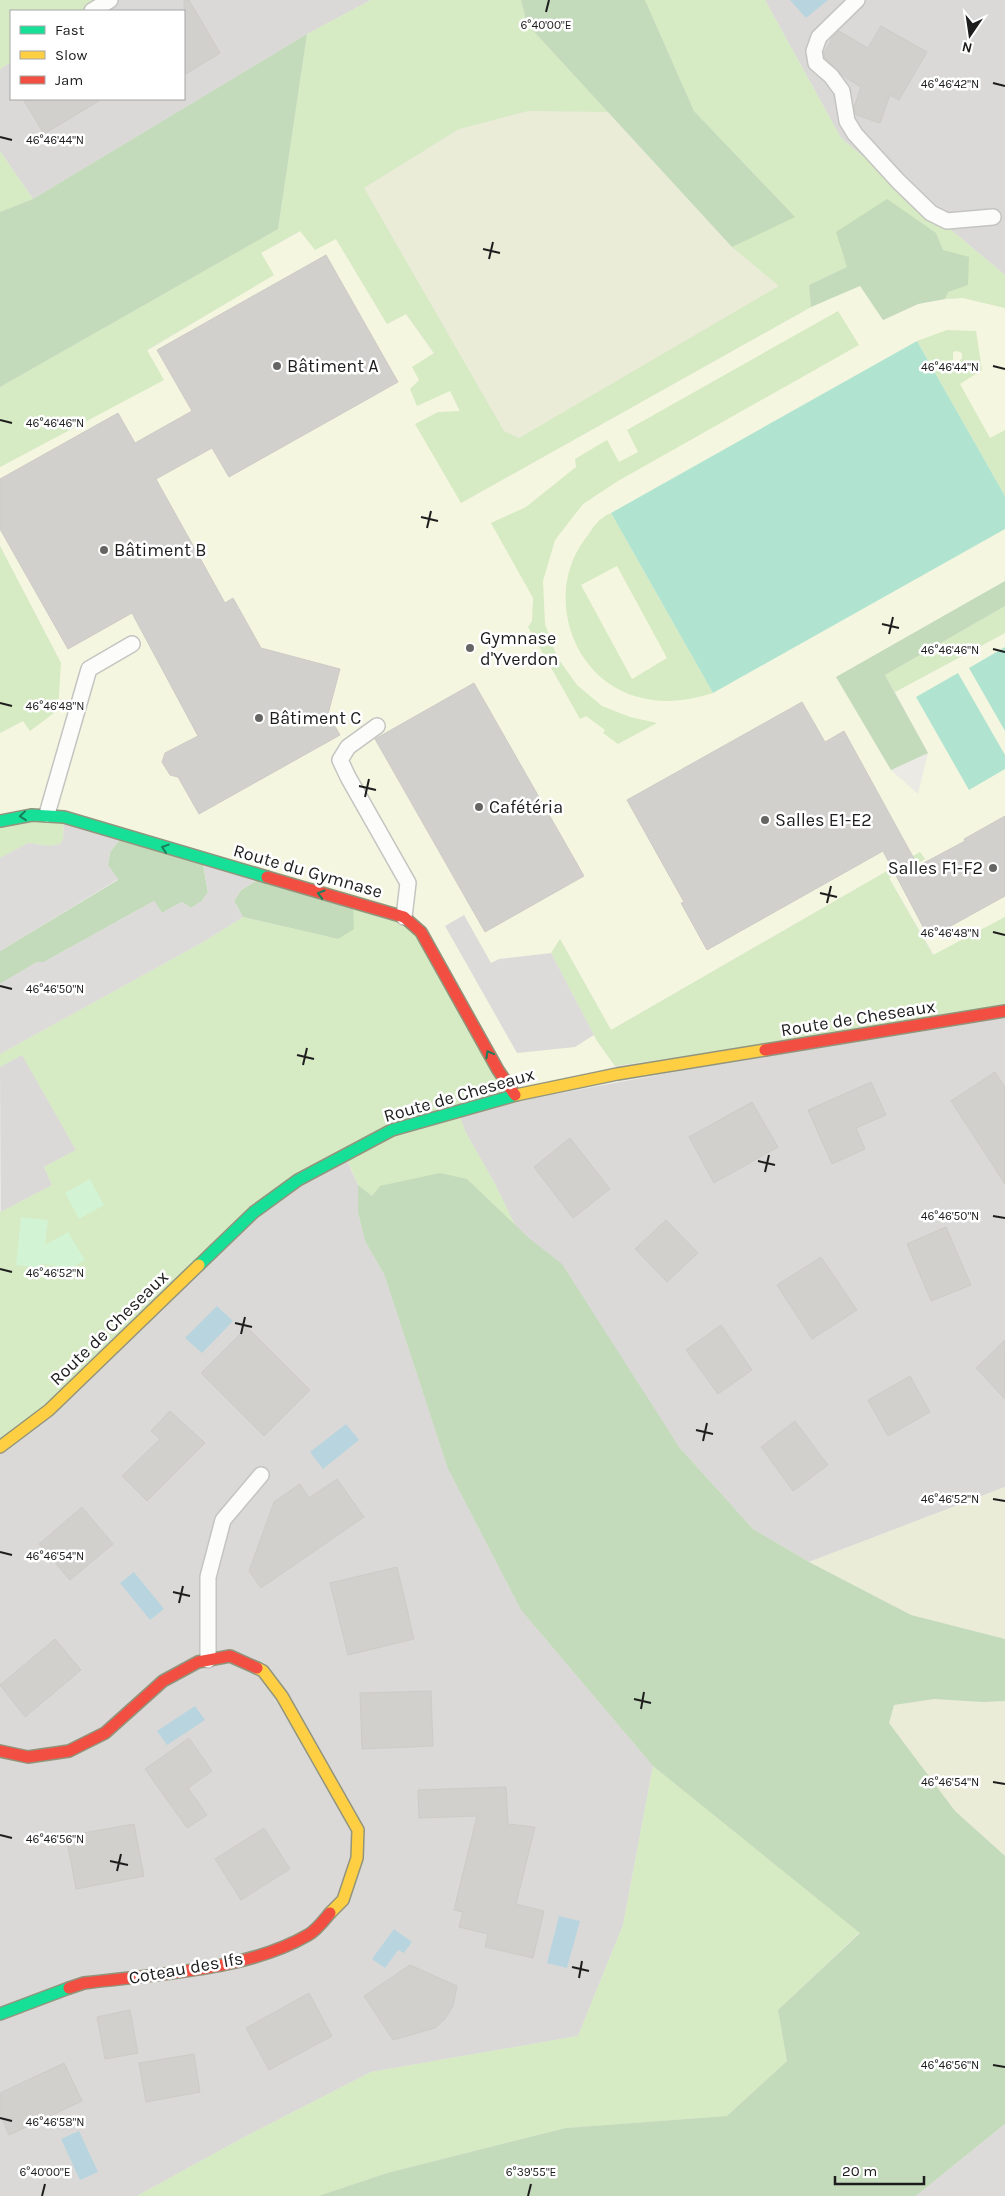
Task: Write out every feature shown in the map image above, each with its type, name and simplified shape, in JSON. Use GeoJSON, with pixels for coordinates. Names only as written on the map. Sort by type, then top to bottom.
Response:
{"type":"FeatureCollection","features":[{"type":"Feature","properties":{"kind":"street","name":"Route du Gymnase"},"geometry":{"type":"LineString","coordinates":[[0,821],[47,814],[97,826],[202,859],[404,917],[421,932],[498,1070],[515,1095]]}},
{"type":"Feature","properties":{"kind":"street","name":"Route de Cheseaux"},"geometry":{"type":"LineString","coordinates":[[0,1447],[49,1410],[254,1212],[298,1180],[392,1130],[515,1095],[617,1074],[1005,1011]]}},
{"type":"Feature","properties":{"kind":"street","name":"Coteau des Ifs"},"geometry":{"type":"LineString","coordinates":[[0,1751],[28,1757],[69,1752],[105,1733],[163,1681],[198,1662],[230,1656],[263,1671],[282,1696],[358,1830],[357,1858],[343,1900],[310,1934],[270,1952],[221,1965],[84,1983],[36,1999],[0,2014]]}},
{"type":"Feature","properties":{"kind":"lane"},"geometry":{"type":"LineString","coordinates":[[94,10],[110,0]]}},
{"type":"Feature","properties":{"kind":"lane"},"geometry":{"type":"LineString","coordinates":[[857,0],[819,37],[814,51],[816,63],[831,76],[842,90],[847,121],[855,134],[898,181],[931,213],[947,221],[993,217]]}},
{"type":"Feature","properties":{"kind":"lane"},"geometry":{"type":"LineString","coordinates":[[47,814],[89,669],[132,644]]}},
{"type":"Feature","properties":{"kind":"lane"},"geometry":{"type":"LineString","coordinates":[[377,726],[348,747],[340,760],[408,884],[404,917]]}},
{"type":"Feature","properties":{"kind":"lane"},"geometry":{"type":"LineString","coordinates":[[208,1660],[208,1577],[222,1520],[261,1475]]}},
{"type":"Feature","properties":{"kind":"shaded area"},"geometry":{"type":"Polygon","coordinates":[[[110,0],[371,0],[307,34],[33,199],[0,151],[0,69],[10,63],[10,100],[185,100],[185,10],[94,10],[110,0]]]}},
{"type":"Feature","properties":{"kind":"shaded area"},"geometry":{"type":"Polygon","coordinates":[[[765,0],[1005,0],[1005,275],[841,138],[765,0]]]}},
{"type":"Feature","properties":{"kind":"shaded area"},"geometry":{"type":"Polygon","coordinates":[[[528,111],[608,112],[732,247],[780,286],[520,438],[504,431],[364,188],[459,129],[528,111]]]}},
{"type":"Feature","properties":{"kind":"shaded area","name":"Gymnase d'Yverdon"},"geometry":{"type":"Polygon","coordinates":[[[301,231],[336,239],[387,324],[406,314],[434,354],[460,412],[438,413],[461,503],[811,307],[860,285],[884,320],[918,304],[945,299],[963,298],[1005,308],[1005,581],[837,677],[891,770],[918,794],[928,753],[895,692],[1005,633],[1005,917],[934,955],[889,878],[925,859],[920,852],[611,1030],[560,939],[551,953],[597,1041],[615,1066],[515,1095],[454,991],[0,821],[0,733],[23,721],[61,663],[0,546],[0,467],[163,380],[147,351],[273,275],[261,253],[301,231]]]}},
{"type":"Feature","properties":{"kind":"shaded area"},"geometry":{"type":"Polygon","coordinates":[[[64,817],[124,834],[110,852],[108,865],[118,879],[0,951],[0,858],[28,843],[49,846],[60,844],[63,839],[64,817]]]}},
{"type":"Feature","properties":{"kind":"shaded area"},"geometry":{"type":"Polygon","coordinates":[[[202,859],[262,877],[241,890],[234,901],[243,917],[203,942],[0,1054],[0,984],[37,962],[44,962],[154,901],[162,913],[182,902],[191,908],[202,901],[208,892],[202,859]]]}},
{"type":"Feature","properties":{"kind":"shaded area"},"geometry":{"type":"Polygon","coordinates":[[[464,915],[491,963],[499,959],[551,953],[594,1035],[575,1047],[517,1053],[445,926],[464,915]]]}},
{"type":"Feature","properties":{"kind":"shaded area"},"geometry":{"type":"Polygon","coordinates":[[[1005,1011],[1005,1487],[809,1562],[753,1529],[679,1447],[636,1383],[530,1239],[515,1225],[494,1182],[466,1133],[458,1112],[1005,1011]]]}},
{"type":"Feature","properties":{"kind":"shaded area"},"geometry":{"type":"Polygon","coordinates":[[[22,1054],[76,1150],[44,1167],[52,1185],[1,1212],[0,1067],[22,1054]]]}},
{"type":"Feature","properties":{"kind":"shaded area"},"geometry":{"type":"Polygon","coordinates":[[[344,1155],[358,1185],[358,1212],[365,1241],[384,1274],[448,1469],[521,1610],[653,1766],[623,1925],[578,2036],[371,2072],[248,2135],[137,2196],[0,2196],[0,1447],[254,1212],[344,1155]]]}},
{"type":"Feature","properties":{"kind":"shaded area"},"geometry":{"type":"Polygon","coordinates":[[[1005,1487],[1005,1639],[911,1615],[809,1562],[1005,1487]]]}},
{"type":"Feature","properties":{"kind":"shaded area"},"geometry":{"type":"Polygon","coordinates":[[[934,1699],[982,1702],[1005,1701],[1005,1856],[955,1811],[889,1723],[894,1705],[934,1699]]]}},
{"type":"Feature","properties":{"kind":"shaded area"},"geometry":{"type":"Polygon","coordinates":[[[1005,2124],[1005,2196],[916,2196],[1005,2124]]]}},
{"type":"Feature","properties":{"kind":"green space"},"geometry":{"type":"Polygon","coordinates":[[[0,0],[110,0],[94,10],[10,10],[10,63],[0,69],[0,0]]]}},
{"type":"Feature","properties":{"kind":"green space"},"geometry":{"type":"Polygon","coordinates":[[[371,0],[521,0],[527,24],[608,112],[528,111],[459,129],[364,188],[504,431],[519,438],[779,286],[732,247],[794,216],[694,111],[645,0],[765,0],[841,138],[1005,275],[1005,308],[963,298],[945,299],[948,275],[936,233],[847,267],[809,285],[811,307],[461,503],[415,424],[438,412],[460,411],[450,391],[417,406],[410,389],[419,380],[412,367],[434,353],[406,314],[387,324],[336,239],[315,250],[300,231],[261,253],[274,275],[147,350],[164,380],[0,467],[0,387],[278,229],[307,34],[371,0]]]}},
{"type":"Feature","properties":{"kind":"green space"},"geometry":{"type":"Polygon","coordinates":[[[521,0],[645,0],[694,111],[795,217],[732,247],[527,24],[521,0]]]}},
{"type":"Feature","properties":{"kind":"green space"},"geometry":{"type":"Polygon","coordinates":[[[307,34],[278,229],[0,387],[0,212],[33,199],[307,34]]]}},
{"type":"Feature","properties":{"kind":"green space"},"geometry":{"type":"Polygon","coordinates":[[[0,151],[33,199],[0,212],[0,151]]]}},
{"type":"Feature","properties":{"kind":"green space"},"geometry":{"type":"Polygon","coordinates":[[[887,199],[936,233],[943,250],[969,257],[968,285],[948,292],[945,299],[918,304],[883,320],[860,286],[811,307],[809,285],[847,267],[836,232],[887,199]]]}},
{"type":"Feature","properties":{"kind":"green space"},"geometry":{"type":"Polygon","coordinates":[[[838,311],[859,345],[618,481],[583,504],[555,540],[543,581],[545,624],[557,657],[577,685],[602,706],[630,717],[657,723],[618,744],[603,733],[605,730],[586,716],[580,719],[528,627],[532,621],[533,598],[491,523],[526,507],[576,467],[575,459],[607,440],[619,462],[638,452],[627,430],[838,311]]]}},
{"type":"Feature","properties":{"kind":"green space"},"geometry":{"type":"Polygon","coordinates":[[[947,330],[976,331],[982,370],[960,384],[990,438],[1005,430],[1005,496],[917,341],[947,330]],[[953,352],[953,360],[945,362],[943,366],[945,371],[954,370],[956,366],[954,362],[959,362],[962,358],[962,353],[953,352]]]}},
{"type":"Feature","properties":{"kind":"green space"},"geometry":{"type":"Polygon","coordinates":[[[917,341],[1005,496],[1005,529],[713,693],[611,513],[917,341]]]}},
{"type":"Feature","properties":{"kind":"green space"},"geometry":{"type":"Polygon","coordinates":[[[611,513],[713,693],[676,701],[638,697],[615,687],[596,672],[581,653],[571,632],[566,608],[567,584],[573,561],[585,539],[602,518],[611,513]],[[617,566],[581,585],[632,679],[667,658],[617,566]]]}},
{"type":"Feature","properties":{"kind":"green space"},"geometry":{"type":"Polygon","coordinates":[[[0,546],[61,663],[58,710],[30,731],[23,721],[0,733],[0,546]]]}},
{"type":"Feature","properties":{"kind":"green space"},"geometry":{"type":"Polygon","coordinates":[[[1005,581],[1005,606],[885,675],[928,753],[891,770],[836,677],[1005,581]]]}},
{"type":"Feature","properties":{"kind":"green space"},"geometry":{"type":"Polygon","coordinates":[[[1005,606],[1005,633],[895,692],[885,675],[1005,606]]]}},
{"type":"Feature","properties":{"kind":"green space"},"geometry":{"type":"Polygon","coordinates":[[[1005,647],[1005,731],[969,668],[1005,647]]]}},
{"type":"Feature","properties":{"kind":"green space"},"geometry":{"type":"Polygon","coordinates":[[[958,673],[1005,755],[1005,769],[969,790],[916,697],[958,673]]]}},
{"type":"Feature","properties":{"kind":"green space"},"geometry":{"type":"Polygon","coordinates":[[[64,817],[63,839],[60,844],[49,846],[28,843],[0,858],[0,821],[64,817]]]}},
{"type":"Feature","properties":{"kind":"green space"},"geometry":{"type":"Polygon","coordinates":[[[124,834],[202,859],[208,892],[202,901],[191,908],[182,902],[162,913],[154,901],[44,962],[37,962],[0,984],[0,951],[118,880],[108,865],[110,852],[124,834]]]}},
{"type":"Feature","properties":{"kind":"green space"},"geometry":{"type":"Polygon","coordinates":[[[920,852],[925,859],[889,878],[933,955],[1005,917],[1005,1011],[615,1066],[597,1041],[551,953],[560,939],[611,1030],[920,852]]]}},
{"type":"Feature","properties":{"kind":"green space"},"geometry":{"type":"Polygon","coordinates":[[[262,877],[353,903],[354,929],[338,939],[243,917],[234,901],[241,890],[262,877]]]}},
{"type":"Feature","properties":{"kind":"green space"},"geometry":{"type":"Polygon","coordinates":[[[353,903],[404,917],[515,1095],[458,1112],[466,1133],[494,1182],[515,1225],[467,1179],[372,1196],[358,1185],[345,1155],[298,1180],[0,1447],[0,1211],[52,1185],[44,1167],[76,1150],[22,1055],[0,1067],[0,1054],[203,942],[243,917],[338,939],[353,903]]]}},
{"type":"Feature","properties":{"kind":"green space"},"geometry":{"type":"Polygon","coordinates":[[[440,1173],[467,1179],[530,1239],[562,1264],[679,1447],[753,1529],[809,1562],[911,1615],[1005,1639],[1005,1701],[982,1702],[934,1699],[894,1705],[889,1723],[955,1811],[1005,1856],[1005,2124],[916,2196],[318,2196],[387,2173],[566,2128],[727,2116],[787,2061],[778,2010],[860,1933],[653,1766],[521,1610],[448,1469],[384,1274],[365,1241],[358,1212],[358,1185],[372,1196],[380,1186],[440,1173]]]}},
{"type":"Feature","properties":{"kind":"green space"},"geometry":{"type":"Polygon","coordinates":[[[90,1179],[104,1205],[79,1219],[65,1193],[90,1179]]]}},
{"type":"Feature","properties":{"kind":"green space"},"geometry":{"type":"Polygon","coordinates":[[[21,1217],[48,1220],[45,1245],[68,1232],[85,1260],[62,1273],[57,1266],[41,1264],[40,1268],[16,1265],[21,1217]]]}},
{"type":"Feature","properties":{"kind":"green space"},"geometry":{"type":"Polygon","coordinates":[[[653,1766],[860,1932],[778,2010],[787,2061],[727,2116],[566,2128],[387,2173],[318,2196],[137,2196],[248,2135],[371,2072],[578,2036],[623,1925],[653,1766]]]}},
{"type":"Feature","properties":{"kind":"water"},"geometry":{"type":"Polygon","coordinates":[[[790,0],[828,0],[806,18],[790,0]]]}},
{"type":"Feature","properties":{"kind":"water"},"geometry":{"type":"Polygon","coordinates":[[[217,1306],[233,1321],[202,1353],[185,1338],[217,1306]]]}},
{"type":"Feature","properties":{"kind":"water"},"geometry":{"type":"Polygon","coordinates":[[[346,1424],[359,1440],[323,1469],[310,1452],[346,1424]]]}},
{"type":"Feature","properties":{"kind":"water"},"geometry":{"type":"Polygon","coordinates":[[[134,1572],[164,1609],[150,1620],[120,1583],[134,1572]]]}},
{"type":"Feature","properties":{"kind":"water"},"geometry":{"type":"Polygon","coordinates":[[[195,1706],[205,1720],[167,1745],[157,1731],[195,1706]]]}},
{"type":"Feature","properties":{"kind":"water"},"geometry":{"type":"Polygon","coordinates":[[[559,1916],[580,1921],[567,1968],[547,1963],[559,1916]]]}},
{"type":"Feature","properties":{"kind":"water"},"geometry":{"type":"Polygon","coordinates":[[[394,1929],[412,1942],[404,1953],[398,1950],[385,1968],[372,1959],[394,1929]]]}},
{"type":"Feature","properties":{"kind":"water"},"geometry":{"type":"Polygon","coordinates":[[[79,2131],[98,2172],[80,2180],[61,2139],[79,2131]]]}},
{"type":"Feature","properties":{"kind":"building"},"geometry":{"type":"Polygon","coordinates":[[[184,0],[189,0],[220,53],[185,74],[185,10],[184,0]]]}},
{"type":"Feature","properties":{"kind":"building"},"geometry":{"type":"Polygon","coordinates":[[[881,26],[927,52],[899,100],[890,95],[880,123],[856,115],[854,107],[861,87],[843,76],[825,58],[824,53],[833,37],[839,31],[868,48],[881,26]]]}},
{"type":"Feature","properties":{"kind":"building"},"geometry":{"type":"Polygon","coordinates":[[[24,100],[100,100],[44,134],[24,100]]]}},
{"type":"Feature","properties":{"kind":"building"},"geometry":{"type":"Polygon","coordinates":[[[326,255],[398,382],[229,477],[212,448],[156,479],[225,603],[233,598],[261,648],[340,669],[328,714],[340,735],[199,814],[178,777],[170,775],[162,762],[165,753],[198,736],[132,613],[68,649],[0,529],[0,479],[118,413],[135,443],[192,411],[157,350],[326,255]]]}},
{"type":"Feature","properties":{"kind":"building","name":"Cafétéria"},"geometry":{"type":"Polygon","coordinates":[[[474,683],[584,876],[485,932],[375,739],[474,683]]]}},
{"type":"Feature","properties":{"kind":"building","name":"Salles E1-E2"},"geometry":{"type":"Polygon","coordinates":[[[802,702],[825,742],[844,731],[918,866],[965,841],[964,839],[1005,816],[1005,896],[929,938],[883,851],[707,950],[681,903],[684,902],[627,800],[802,702]]]}},
{"type":"Feature","properties":{"kind":"building"},"geometry":{"type":"Polygon","coordinates":[[[995,1072],[1005,1087],[1005,1184],[951,1101],[995,1072]]]}},
{"type":"Feature","properties":{"kind":"building"},"geometry":{"type":"Polygon","coordinates":[[[871,1082],[886,1115],[856,1128],[865,1149],[832,1164],[808,1110],[871,1082]]]}},
{"type":"Feature","properties":{"kind":"building"},"geometry":{"type":"Polygon","coordinates":[[[752,1102],[778,1147],[714,1183],[689,1137],[752,1102]]]}},
{"type":"Feature","properties":{"kind":"building"},"geometry":{"type":"Polygon","coordinates":[[[570,1138],[610,1189],[573,1218],[534,1167],[570,1138]]]}},
{"type":"Feature","properties":{"kind":"building"},"geometry":{"type":"Polygon","coordinates":[[[666,1220],[698,1253],[667,1282],[635,1249],[666,1220]]]}},
{"type":"Feature","properties":{"kind":"building"},"geometry":{"type":"Polygon","coordinates":[[[946,1227],[971,1285],[931,1301],[907,1244],[946,1227]]]}},
{"type":"Feature","properties":{"kind":"building"},"geometry":{"type":"Polygon","coordinates":[[[821,1257],[857,1310],[812,1339],[777,1285],[821,1257]]]}},
{"type":"Feature","properties":{"kind":"building"},"geometry":{"type":"Polygon","coordinates":[[[721,1325],[752,1370],[718,1394],[686,1350],[721,1325]]]}},
{"type":"Feature","properties":{"kind":"building"},"geometry":{"type":"Polygon","coordinates":[[[247,1327],[310,1390],[264,1436],[201,1373],[247,1327]]]}},
{"type":"Feature","properties":{"kind":"building"},"geometry":{"type":"Polygon","coordinates":[[[1005,1340],[1005,1399],[976,1368],[1005,1340]]]}},
{"type":"Feature","properties":{"kind":"building"},"geometry":{"type":"Polygon","coordinates":[[[910,1376],[930,1412],[888,1436],[868,1400],[910,1376]]]}},
{"type":"Feature","properties":{"kind":"building"},"geometry":{"type":"Polygon","coordinates":[[[170,1411],[205,1443],[147,1501],[122,1476],[160,1439],[151,1431],[170,1411]]]}},
{"type":"Feature","properties":{"kind":"building"},"geometry":{"type":"Polygon","coordinates":[[[795,1421],[828,1465],[793,1491],[761,1447],[795,1421]]]}},
{"type":"Feature","properties":{"kind":"building"},"geometry":{"type":"Polygon","coordinates":[[[337,1479],[364,1517],[261,1588],[249,1571],[274,1502],[300,1484],[309,1498],[337,1479]]]}},
{"type":"Feature","properties":{"kind":"building"},"geometry":{"type":"Polygon","coordinates":[[[82,1507],[113,1544],[70,1580],[39,1544],[82,1507]]]}},
{"type":"Feature","properties":{"kind":"building"},"geometry":{"type":"Polygon","coordinates":[[[397,1567],[414,1639],[348,1655],[330,1583],[397,1567]]]}},
{"type":"Feature","properties":{"kind":"building"},"geometry":{"type":"Polygon","coordinates":[[[55,1639],[81,1670],[25,1717],[0,1685],[55,1639]]]}},
{"type":"Feature","properties":{"kind":"building"},"geometry":{"type":"Polygon","coordinates":[[[431,1691],[433,1746],[362,1749],[360,1693],[431,1691]]]}},
{"type":"Feature","properties":{"kind":"building"},"geometry":{"type":"Polygon","coordinates":[[[189,1738],[212,1771],[188,1788],[207,1815],[187,1828],[145,1769],[189,1738]]]}},
{"type":"Feature","properties":{"kind":"building"},"geometry":{"type":"Polygon","coordinates":[[[506,1787],[508,1824],[535,1827],[516,1904],[544,1911],[533,1958],[485,1947],[488,1934],[459,1927],[463,1912],[454,1910],[477,1816],[419,1818],[418,1790],[506,1787]]]}},
{"type":"Feature","properties":{"kind":"building"},"geometry":{"type":"Polygon","coordinates":[[[134,1824],[144,1876],[76,1889],[66,1836],[134,1824]]]}},
{"type":"Feature","properties":{"kind":"building"},"geometry":{"type":"Polygon","coordinates":[[[264,1828],[290,1869],[241,1900],[215,1859],[264,1828]]]}},
{"type":"Feature","properties":{"kind":"building"},"geometry":{"type":"Polygon","coordinates":[[[410,1965],[457,1986],[453,2006],[445,2019],[435,2028],[393,2040],[364,1996],[410,1965]]]}},
{"type":"Feature","properties":{"kind":"building"},"geometry":{"type":"Polygon","coordinates":[[[309,1993],[332,2036],[269,2070],[246,2028],[309,1993]]]}},
{"type":"Feature","properties":{"kind":"building"},"geometry":{"type":"Polygon","coordinates":[[[130,2010],[138,2053],[105,2059],[97,2017],[130,2010]]]}},
{"type":"Feature","properties":{"kind":"building"},"geometry":{"type":"Polygon","coordinates":[[[194,2054],[200,2092],[146,2102],[139,2063],[194,2054]]]}},
{"type":"Feature","properties":{"kind":"building"},"geometry":{"type":"Polygon","coordinates":[[[64,2063],[82,2101],[9,2135],[0,2114],[0,2093],[64,2063]]]}},
{"type":"Feature","properties":{"kind":"traffic: fast"},"geometry":{"type":"LineString","coordinates":[[0,821],[32,815],[64,817],[267,877]]}},
{"type":"Feature","properties":{"kind":"traffic: fast"},"geometry":{"type":"LineString","coordinates":[[199,1265],[254,1212],[298,1180],[392,1130],[516,1095]]}},
{"type":"Feature","properties":{"kind":"traffic: fast"},"geometry":{"type":"LineString","coordinates":[[0,2014],[69,1988]]}},
{"type":"Feature","properties":{"kind":"traffic: slow"},"geometry":{"type":"LineString","coordinates":[[516,1095],[617,1074],[765,1050]]}},
{"type":"Feature","properties":{"kind":"traffic: slow"},"geometry":{"type":"LineString","coordinates":[[0,1447],[49,1410],[199,1265]]}},
{"type":"Feature","properties":{"kind":"traffic: slow"},"geometry":{"type":"LineString","coordinates":[[257,1668],[263,1671],[282,1696],[358,1830],[357,1858],[343,1900],[330,1913]]}},
{"type":"Feature","properties":{"kind":"traffic: jam"},"geometry":{"type":"LineString","coordinates":[[267,877],[404,917],[421,932],[498,1070],[515,1095]]}},
{"type":"Feature","properties":{"kind":"traffic: jam"},"geometry":{"type":"LineString","coordinates":[[765,1050],[1005,1011]]}},
{"type":"Feature","properties":{"kind":"traffic: jam"},"geometry":{"type":"LineString","coordinates":[[0,1751],[28,1757],[69,1751],[105,1733],[163,1681],[198,1662],[230,1656],[257,1668]]}},
{"type":"Feature","properties":{"kind":"traffic: jam"},"geometry":{"type":"LineString","coordinates":[[69,1988],[84,1983],[229,1964],[257,1956],[283,1947],[308,1935],[330,1913]]}},
{"type":"Feature","properties":{"kind":"place","name":"Bâtiment A"},"geometry":{"type":"Point","coordinates":[277,366]}},
{"type":"Feature","properties":{"kind":"place","name":"Bâtiment B"},"geometry":{"type":"Point","coordinates":[104,550]}},
{"type":"Feature","properties":{"kind":"place","name":"Gymnase d'Yverdon"},"geometry":{"type":"Point","coordinates":[470,648]}},
{"type":"Feature","properties":{"kind":"place","name":"Bâtiment C"},"geometry":{"type":"Point","coordinates":[259,718]}},
{"type":"Feature","properties":{"kind":"place","name":"Cafétéria"},"geometry":{"type":"Point","coordinates":[479,807]}},
{"type":"Feature","properties":{"kind":"place","name":"Salles E1-E2"},"geometry":{"type":"Point","coordinates":[765,820]}},
{"type":"Feature","properties":{"kind":"place","name":"Salles F1-F2"},"geometry":{"type":"Point","coordinates":[993,868]}}]}
